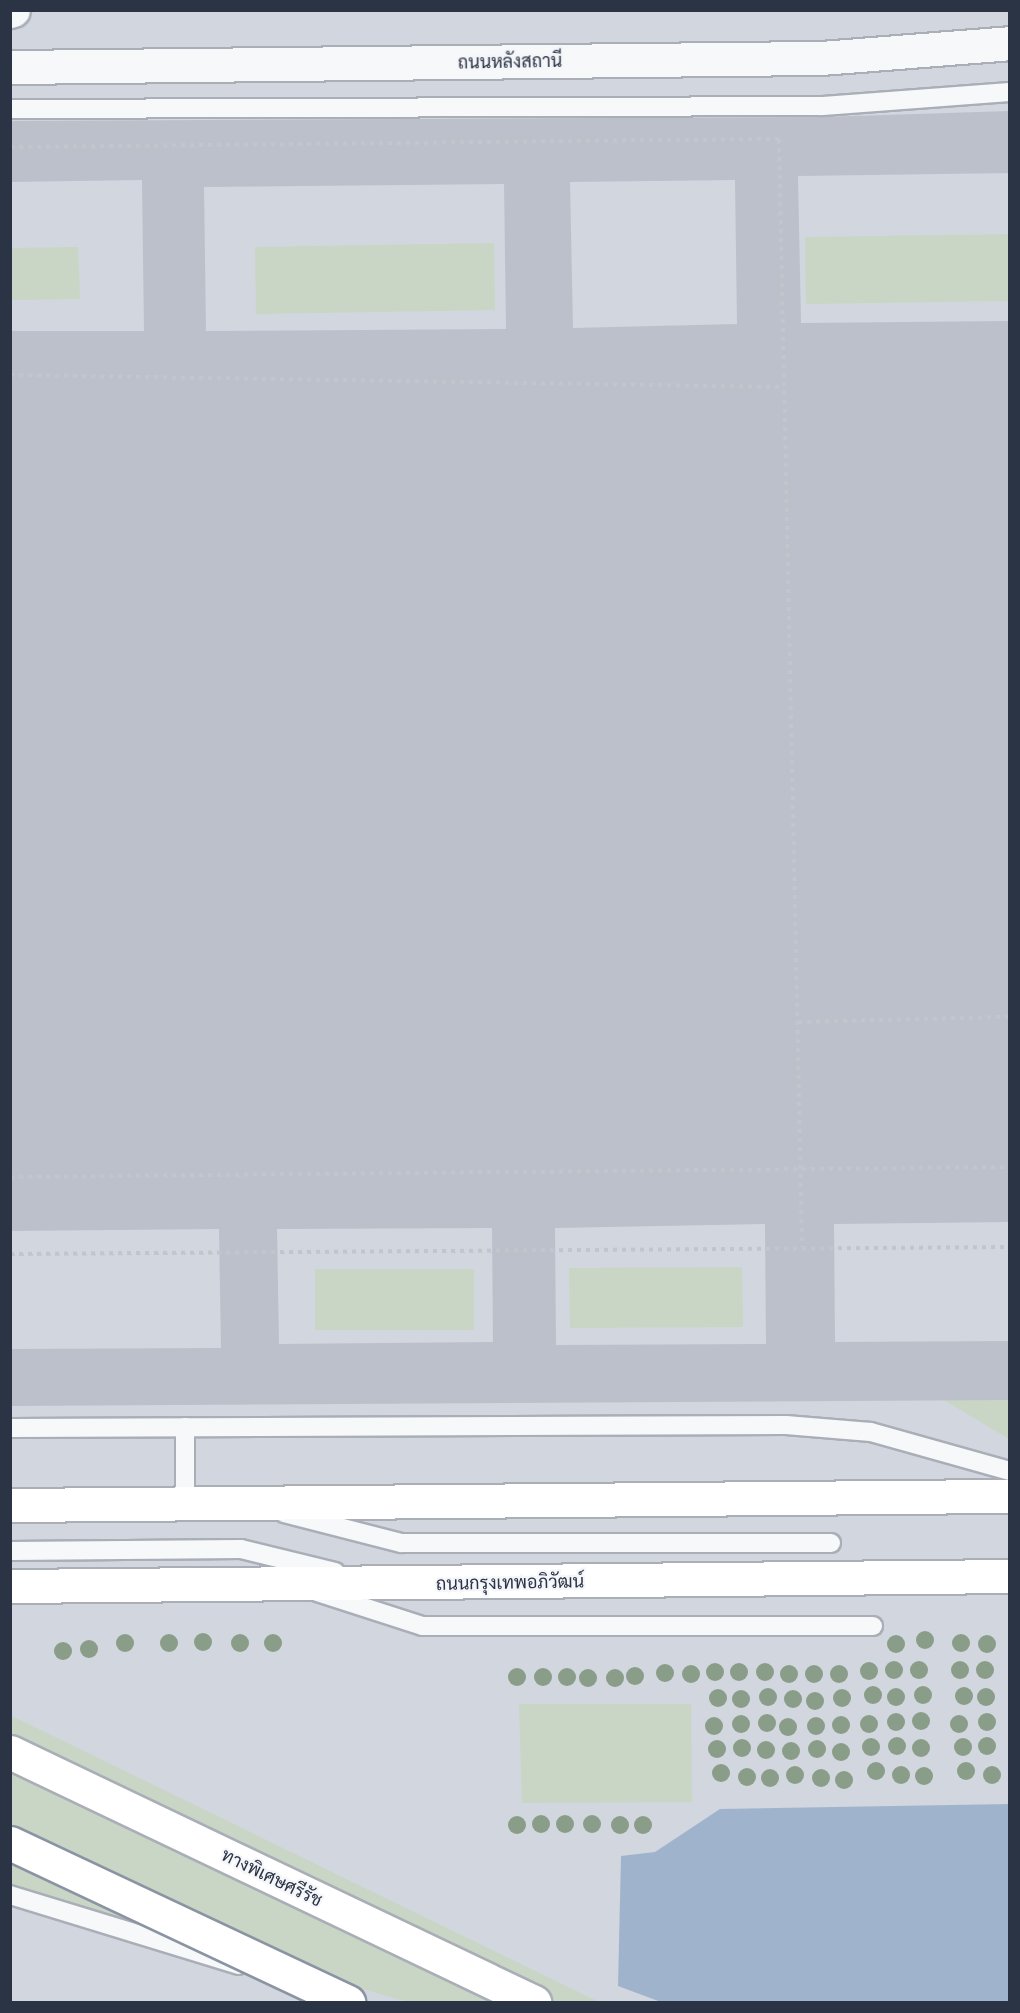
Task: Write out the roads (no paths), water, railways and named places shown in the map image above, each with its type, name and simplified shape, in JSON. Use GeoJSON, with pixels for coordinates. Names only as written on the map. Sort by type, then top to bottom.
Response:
{"type":"FeatureCollection","features":[{"type":"Feature","properties":{"kind":"main road"},"geometry":{"type":"LineString","coordinates":[[10,1505],[1010,1496]]}},
{"type":"Feature","properties":{"kind":"main road","name":"ถนนกรุงเทพอภิวัฒน์"},"geometry":{"type":"LineString","coordinates":[[10,1586],[1010,1576]]}},
{"type":"Feature","properties":{"kind":"main road","name":"ทางพิเศษศรีรัช"},"geometry":{"type":"LineString","coordinates":[[10,1752],[534,2002]]}},
{"type":"Feature","properties":{"kind":"main road"},"geometry":{"type":"LineString","coordinates":[[10,1843],[348,2002]]}},
{"type":"Feature","properties":{"kind":"street","name":"ถนนหลังสถานี"},"geometry":{"type":"LineString","coordinates":[[10,67],[821,58],[1010,44]]}},
{"type":"Feature","properties":{"kind":"lane"},"geometry":{"type":"LineString","coordinates":[[10,109],[822,106],[1010,92]]}},
{"type":"Feature","properties":{"kind":"lane"},"geometry":{"type":"LineString","coordinates":[[10,1428],[786,1425],[871,1432],[1010,1471]]}},
{"type":"Feature","properties":{"kind":"lane"},"geometry":{"type":"LineString","coordinates":[[185,1427],[185,1503]]}},
{"type":"Feature","properties":{"kind":"lane"},"geometry":{"type":"LineString","coordinates":[[245,1503],[401,1543],[831,1543]]}},
{"type":"Feature","properties":{"kind":"lane"},"geometry":{"type":"LineString","coordinates":[[10,1551],[241,1549],[380,1583]]}},
{"type":"Feature","properties":{"kind":"lane"},"geometry":{"type":"LineString","coordinates":[[291,1583],[422,1626],[873,1626]]}},
{"type":"Feature","properties":{"kind":"lane"},"geometry":{"type":"LineString","coordinates":[[10,1895],[361,2002]]}},
{"type":"Feature","properties":{"kind":"water"},"geometry":{"type":"Polygon","coordinates":[[[1009,1804],[1009,2002],[661,2002],[618,1986],[621,1856],[655,1852],[720,1809],[1009,1804]]]}}]}
